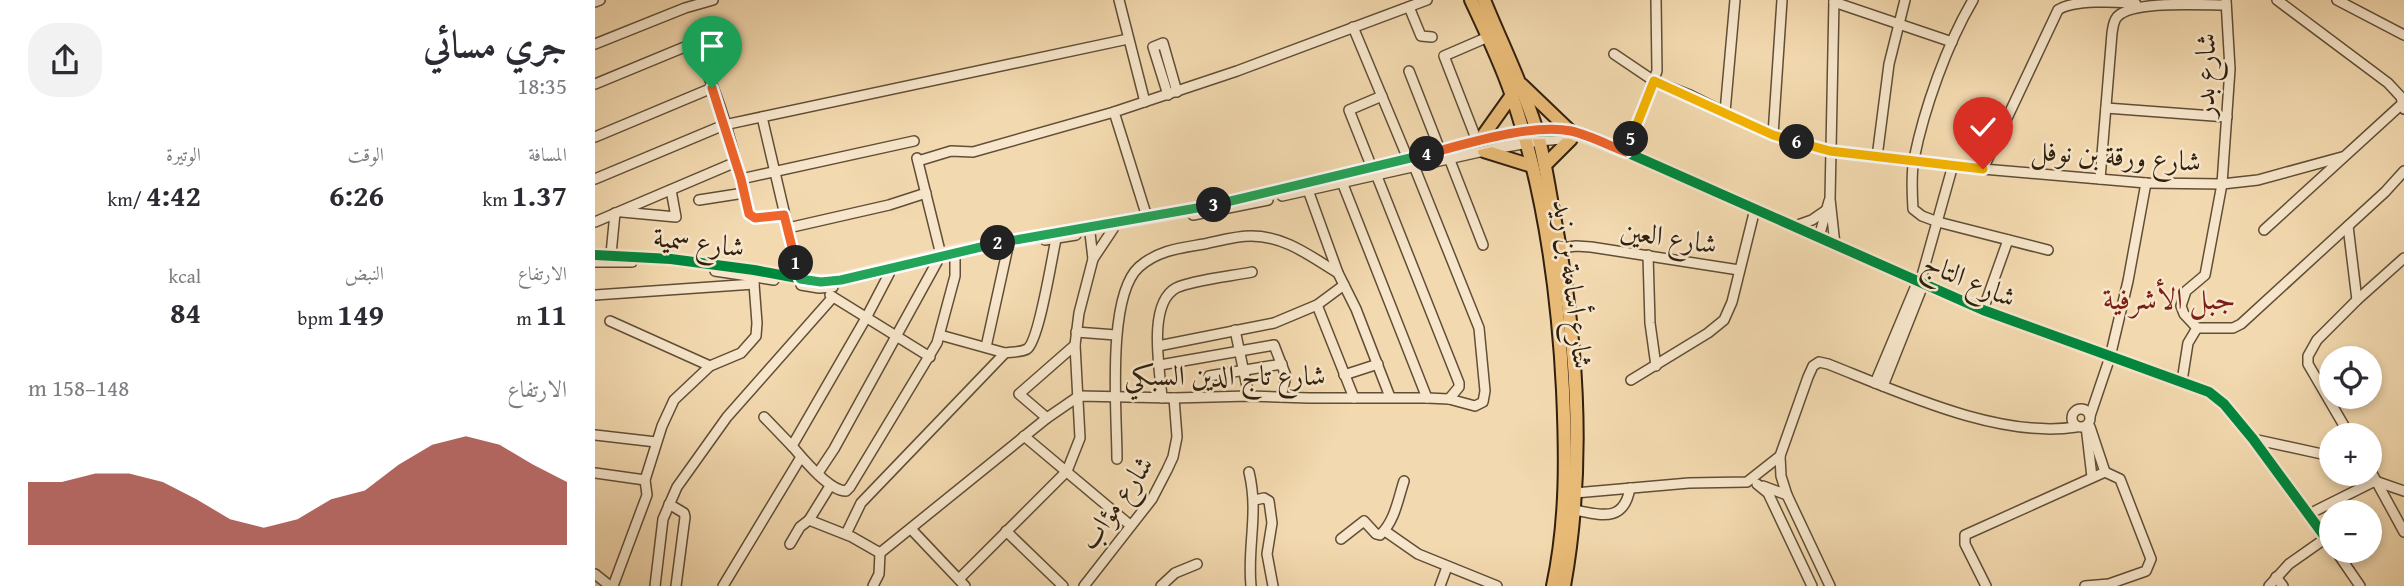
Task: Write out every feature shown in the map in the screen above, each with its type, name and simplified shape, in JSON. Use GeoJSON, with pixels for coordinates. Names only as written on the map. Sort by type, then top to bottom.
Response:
{"type":"FeatureCollection","features":[{"type":"Feature","properties":{"kind":"highway","name":"شارع أسامة بن زيد"},"geometry":{"type":"LineString","coordinates":[[1471,0],[1531,137]]}},
{"type":"Feature","properties":{"kind":"highway","name":"شارع أسامة بن زيد"},"geometry":{"type":"LineString","coordinates":[[1484,0],[1520,82],[1569,309],[1575,493],[1564,586]]}},
{"type":"Feature","properties":{"kind":"highway"},"geometry":{"type":"LineString","coordinates":[[1512,95],[1480,144],[1538,165],[1574,135],[1520,82]]}},
{"type":"Feature","properties":{"kind":"highway","name":"شارع أسامة بن زيد"},"geometry":{"type":"LineString","coordinates":[[1553,586],[1564,522],[1566,483],[1555,249]]}},
{"type":"Feature","properties":{"kind":"street"},"geometry":{"type":"LineString","coordinates":[[595,2],[600,0]]}},
{"type":"Feature","properties":{"kind":"street"},"geometry":{"type":"LineString","coordinates":[[595,44],[685,8],[713,0]]}},
{"type":"Feature","properties":{"kind":"street"},"geometry":{"type":"LineString","coordinates":[[1119,0],[1145,102]]}},
{"type":"Feature","properties":{"kind":"street"},"geometry":{"type":"LineString","coordinates":[[818,473],[834,449],[939,259],[918,159],[948,152],[973,152],[1114,112],[1248,68],[1427,0]]}},
{"type":"Feature","properties":{"kind":"street"},"geometry":{"type":"LineString","coordinates":[[1626,152],[1654,81],[1658,49],[1656,0]]}},
{"type":"Feature","properties":{"kind":"street"},"geometry":{"type":"LineString","coordinates":[[1725,113],[1735,0]]}},
{"type":"Feature","properties":{"kind":"street"},"geometry":{"type":"LineString","coordinates":[[1773,135],[1782,0]]}},
{"type":"Feature","properties":{"kind":"street"},"geometry":{"type":"LineString","coordinates":[[1877,157],[1889,64],[1905,0]]}},
{"type":"Feature","properties":{"kind":"street"},"geometry":{"type":"LineString","coordinates":[[1973,0],[1952,42],[1914,161],[1913,209],[1938,222],[2048,250]]}},
{"type":"Feature","properties":{"kind":"street"},"geometry":{"type":"LineString","coordinates":[[2264,230],[2342,157],[2403,106],[2398,93],[2384,80],[2277,0]]}},
{"type":"Feature","properties":{"kind":"street"},"geometry":{"type":"LineString","coordinates":[[2337,0],[2404,35]]}},
{"type":"Feature","properties":{"kind":"street"},"geometry":{"type":"LineString","coordinates":[[1835,245],[1829,199],[1834,1],[1952,42]]}},
{"type":"Feature","properties":{"kind":"street"},"geometry":{"type":"LineString","coordinates":[[1983,169],[2058,10],[2069,5],[2109,2],[2226,3]]}},
{"type":"Feature","properties":{"kind":"street","name":"شارع بدر"},"geometry":{"type":"LineString","coordinates":[[2197,328],[2184,314],[2182,303],[2186,291],[2205,275],[2222,184],[2230,51],[2226,3]]}},
{"type":"Feature","properties":{"kind":"street"},"geometry":{"type":"LineString","coordinates":[[2100,179],[2114,23],[2125,10],[2145,4]]}},
{"type":"Feature","properties":{"kind":"street"},"geometry":{"type":"LineString","coordinates":[[1409,7],[1421,36],[1432,37]]}},
{"type":"Feature","properties":{"kind":"street"},"geometry":{"type":"LineString","coordinates":[[1353,26],[1411,162]]}},
{"type":"Feature","properties":{"kind":"street"},"geometry":{"type":"LineString","coordinates":[[1480,144],[1444,55],[1488,37]]}},
{"type":"Feature","properties":{"kind":"street"},"geometry":{"type":"LineString","coordinates":[[595,179],[725,125],[1128,39]]}},
{"type":"Feature","properties":{"kind":"street"},"geometry":{"type":"LineString","coordinates":[[1163,43],[1173,93],[1153,47],[1163,43]]}},
{"type":"Feature","properties":{"kind":"street"},"geometry":{"type":"LineString","coordinates":[[595,84],[689,46],[693,47],[706,72],[725,125],[751,217],[784,215]]}},
{"type":"Feature","properties":{"kind":"street","name":"شارع ورقة بن نوفل"},"geometry":{"type":"LineString","coordinates":[[1614,54],[1654,81],[1773,135],[1830,151],[1983,169],[2146,183],[2222,184],[2258,180],[2342,157]]}},
{"type":"Feature","properties":{"kind":"street"},"geometry":{"type":"LineString","coordinates":[[1409,71],[1440,150]]}},
{"type":"Feature","properties":{"kind":"street"},"geometry":{"type":"LineString","coordinates":[[595,137],[712,88]]}},
{"type":"Feature","properties":{"kind":"street"},"geometry":{"type":"LineString","coordinates":[[1382,96],[1349,110],[1459,383],[1459,387],[1449,399]]}},
{"type":"Feature","properties":{"kind":"street"},"geometry":{"type":"LineString","coordinates":[[2106,108],[2227,117]]}},
{"type":"Feature","properties":{"kind":"street"},"geometry":{"type":"LineString","coordinates":[[1114,112],[1147,217]]}},
{"type":"Feature","properties":{"kind":"street"},"geometry":{"type":"LineString","coordinates":[[762,117],[800,279]]}},
{"type":"Feature","properties":{"kind":"street","name":"شارع التاج"},"geometry":{"type":"LineString","coordinates":[[1531,137],[1574,135],[1626,152],[1983,310],[2182,381],[2218,398],[2253,439],[2319,528]]}},
{"type":"Feature","properties":{"kind":"street","name":"شارع سمية"},"geometry":{"type":"LineString","coordinates":[[1411,162],[1440,150],[1531,137]]}},
{"type":"Feature","properties":{"kind":"street"},"geometry":{"type":"LineString","coordinates":[[741,179],[914,141]]}},
{"type":"Feature","properties":{"kind":"street","name":"شارع سمية"},"geometry":{"type":"LineString","coordinates":[[595,262],[664,264],[753,277],[821,282],[841,280],[1234,201],[1411,162],[1449,158],[1480,144]]}},
{"type":"Feature","properties":{"kind":"street"},"geometry":{"type":"LineString","coordinates":[[1449,158],[1483,245]]}},
{"type":"Feature","properties":{"kind":"street","name":"شارع تاج الدين السبكي"},"geometry":{"type":"LineString","coordinates":[[1079,396],[1390,397],[1449,399],[1479,405],[1485,398],[1479,331],[1411,162]]}},
{"type":"Feature","properties":{"kind":"street"},"geometry":{"type":"LineString","coordinates":[[595,222],[736,163]]}},
{"type":"Feature","properties":{"kind":"street"},"geometry":{"type":"LineString","coordinates":[[1879,384],[1921,282],[1953,165]]}},
{"type":"Feature","properties":{"kind":"street","name":"شارع سمية"},"geometry":{"type":"LineString","coordinates":[[595,255],[611,254],[819,288],[846,285],[939,259],[1210,212],[1342,182],[1374,171]]}},
{"type":"Feature","properties":{"kind":"street"},"geometry":{"type":"LineString","coordinates":[[2182,381],[2188,343],[2197,328],[2238,327],[2404,171]]}},
{"type":"Feature","properties":{"kind":"street"},"geometry":{"type":"LineString","coordinates":[[1342,182],[1427,398]]}},
{"type":"Feature","properties":{"kind":"street"},"geometry":{"type":"LineString","coordinates":[[2092,477],[2088,419],[2110,357],[2128,281],[2146,183]]}},
{"type":"Feature","properties":{"kind":"street"},"geometry":{"type":"LineString","coordinates":[[617,213],[676,217],[671,190]]}},
{"type":"Feature","properties":{"kind":"street"},"geometry":{"type":"LineString","coordinates":[[1308,190],[1338,273],[1390,397]]}},
{"type":"Feature","properties":{"kind":"street"},"geometry":{"type":"LineString","coordinates":[[788,228],[892,204],[926,193]]}},
{"type":"Feature","properties":{"kind":"street"},"geometry":{"type":"LineString","coordinates":[[699,201],[744,194]]}},
{"type":"Feature","properties":{"kind":"street"},"geometry":{"type":"LineString","coordinates":[[1819,237],[1829,199]]}},
{"type":"Feature","properties":{"kind":"street"},"geometry":{"type":"LineString","coordinates":[[1631,380],[1708,333],[1724,320],[1732,302],[1755,209]]}},
{"type":"Feature","properties":{"kind":"street"},"geometry":{"type":"LineString","coordinates":[[1795,226],[1812,220],[1825,211]]}},
{"type":"Feature","properties":{"kind":"street"},"geometry":{"type":"LineString","coordinates":[[611,254],[617,213]]}},
{"type":"Feature","properties":{"kind":"street"},"geometry":{"type":"LineString","coordinates":[[2347,226],[2357,300]]}},
{"type":"Feature","properties":{"kind":"street"},"geometry":{"type":"LineString","coordinates":[[911,529],[962,583],[1006,531],[1067,471],[1080,438],[1075,345],[1084,288],[1093,259],[1113,229]]}},
{"type":"Feature","properties":{"kind":"street"},"geometry":{"type":"LineString","coordinates":[[1090,233],[1093,259]]}},
{"type":"Feature","properties":{"kind":"street"},"geometry":{"type":"LineString","coordinates":[[1117,459],[1116,335],[1122,303],[1131,277],[1148,260],[1169,250],[1230,238],[1265,237],[1295,247],[1338,273]]}},
{"type":"Feature","properties":{"kind":"street"},"geometry":{"type":"LineString","coordinates":[[940,335],[1006,353],[1027,349],[1035,337],[1056,239]]}},
{"type":"Feature","properties":{"kind":"street"},"geometry":{"type":"LineString","coordinates":[[1983,310],[2008,240]]}},
{"type":"Feature","properties":{"kind":"street"},"geometry":{"type":"LineString","coordinates":[[986,347],[1008,247]]}},
{"type":"Feature","properties":{"kind":"street","name":"شارع العين"},"geometry":{"type":"LineString","coordinates":[[1555,249],[1591,247],[1739,270]]}},
{"type":"Feature","properties":{"kind":"street"},"geometry":{"type":"LineString","coordinates":[[1648,256],[1650,323],[1656,366]]}},
{"type":"Feature","properties":{"kind":"street"},"geometry":{"type":"LineString","coordinates":[[764,417],[830,486],[844,492],[851,487],[930,357],[940,335],[955,276],[954,258]]}},
{"type":"Feature","properties":{"kind":"street"},"geometry":{"type":"LineString","coordinates":[[2342,423],[2308,364],[2308,356],[2317,340],[2404,258]]}},
{"type":"Feature","properties":{"kind":"street"},"geometry":{"type":"LineString","coordinates":[[1162,397],[1158,346],[1162,304],[1175,289],[1252,272]]}},
{"type":"Feature","properties":{"kind":"street"},"geometry":{"type":"LineString","coordinates":[[792,446],[889,274]]}},
{"type":"Feature","properties":{"kind":"street"},"geometry":{"type":"LineString","coordinates":[[595,295],[753,277],[757,323],[753,341],[733,358],[709,366],[674,400],[656,442],[645,480],[646,495],[611,586],[595,574]]}},
{"type":"Feature","properties":{"kind":"street"},"geometry":{"type":"LineString","coordinates":[[1158,346],[1274,323],[1317,305],[1344,285]]}},
{"type":"Feature","properties":{"kind":"street"},"geometry":{"type":"LineString","coordinates":[[819,288],[930,357]]}},
{"type":"Feature","properties":{"kind":"street"},"geometry":{"type":"LineString","coordinates":[[655,586],[661,531],[669,504],[690,467],[727,417],[833,297]]}},
{"type":"Feature","properties":{"kind":"street"},"geometry":{"type":"LineString","coordinates":[[1317,305],[1354,398]]}},
{"type":"Feature","properties":{"kind":"street"},"geometry":{"type":"LineString","coordinates":[[610,321],[709,366]]}},
{"type":"Feature","properties":{"kind":"street"},"geometry":{"type":"LineString","coordinates":[[1235,330],[1249,396]]}},
{"type":"Feature","properties":{"kind":"street"},"geometry":{"type":"LineString","coordinates":[[1076,332],[1116,335]]}},
{"type":"Feature","properties":{"kind":"street"},"geometry":{"type":"LineString","coordinates":[[1047,418],[1020,394],[1075,345]]}},
{"type":"Feature","properties":{"kind":"street"},"geometry":{"type":"LineString","coordinates":[[1160,365],[1274,345],[1286,380],[1281,397]]}},
{"type":"Feature","properties":{"kind":"street"},"geometry":{"type":"LineString","coordinates":[[846,534],[861,503],[1006,353]]}},
{"type":"Feature","properties":{"kind":"street"},"geometry":{"type":"LineString","coordinates":[[1830,586],[1787,495],[1781,476],[1780,456],[1813,366],[1819,362],[1937,406],[2018,427],[2048,430],[2076,427],[2088,419]]}},
{"type":"Feature","properties":{"kind":"street"},"geometry":{"type":"LineString","coordinates":[[1209,376],[1282,364]]}},
{"type":"Feature","properties":{"kind":"street"},"geometry":{"type":"LineString","coordinates":[[1344,375],[1378,364]]}},
{"type":"Feature","properties":{"kind":"street"},"geometry":{"type":"LineString","coordinates":[[873,586],[879,575],[880,553],[1024,436],[1079,396]]}},
{"type":"Feature","properties":{"kind":"street","name":"شارع مؤاب"},"geometry":{"type":"LineString","coordinates":[[1084,586],[1152,499],[1173,457],[1178,428],[1174,398]]}},
{"type":"Feature","properties":{"kind":"street"},"geometry":{"type":"LineString","coordinates":[[2076,427],[2071,421],[2072,413],[2078,409],[2088,419],[2105,472]]}},
{"type":"Feature","properties":{"kind":"street"},"geometry":{"type":"LineString","coordinates":[[595,435],[656,442]]}},
{"type":"Feature","properties":{"kind":"street"},"geometry":{"type":"LineString","coordinates":[[1024,436],[1130,525]]}},
{"type":"Feature","properties":{"kind":"street"},"geometry":{"type":"LineString","coordinates":[[2253,439],[2319,453]]}},
{"type":"Feature","properties":{"kind":"street"},"geometry":{"type":"LineString","coordinates":[[1747,482],[1780,456]]}},
{"type":"Feature","properties":{"kind":"street"},"geometry":{"type":"LineString","coordinates":[[723,586],[801,457]]}},
{"type":"Feature","properties":{"kind":"street"},"geometry":{"type":"LineString","coordinates":[[1249,472],[1255,500],[1251,586]]}},
{"type":"Feature","properties":{"kind":"street"},"geometry":{"type":"LineString","coordinates":[[1986,586],[1965,544],[1965,535],[2105,472],[2120,479],[2151,559],[2146,570],[2122,580],[2085,586]]}},
{"type":"Feature","properties":{"kind":"street"},"geometry":{"type":"LineString","coordinates":[[595,473],[645,480]]}},
{"type":"Feature","properties":{"kind":"street"},"geometry":{"type":"LineString","coordinates":[[1341,539],[1364,521],[1376,534],[1380,535],[1385,531],[1393,517],[1404,481]]}},
{"type":"Feature","properties":{"kind":"street"},"geometry":{"type":"LineString","coordinates":[[1575,493],[1689,483],[1747,482],[1787,495]]}},
{"type":"Feature","properties":{"kind":"street"},"geometry":{"type":"LineString","coordinates":[[2382,483],[2404,491]]}},
{"type":"Feature","properties":{"kind":"street"},"geometry":{"type":"LineString","coordinates":[[1757,484],[1768,493],[1812,586]]}},
{"type":"Feature","properties":{"kind":"street"},"geometry":{"type":"LineString","coordinates":[[790,544],[830,486]]}},
{"type":"Feature","properties":{"kind":"street"},"geometry":{"type":"LineString","coordinates":[[2309,514],[2365,486]]}},
{"type":"Feature","properties":{"kind":"street"},"geometry":{"type":"LineString","coordinates":[[2378,486],[2404,532]]}},
{"type":"Feature","properties":{"kind":"street"},"geometry":{"type":"LineString","coordinates":[[1574,510],[1608,516],[1616,513],[1625,505],[1630,488]]}},
{"type":"Feature","properties":{"kind":"street"},"geometry":{"type":"LineString","coordinates":[[1255,500],[1264,498],[1269,501],[1272,523],[1268,554],[1273,586]]}},
{"type":"Feature","properties":{"kind":"street"},"geometry":{"type":"LineString","coordinates":[[669,504],[684,513],[685,517],[676,586]]}},
{"type":"Feature","properties":{"kind":"street"},"geometry":{"type":"LineString","coordinates":[[809,520],[846,534],[880,553]]}},
{"type":"Feature","properties":{"kind":"street"},"geometry":{"type":"LineString","coordinates":[[1006,531],[1063,586]]}},
{"type":"Feature","properties":{"kind":"street"},"geometry":{"type":"LineString","coordinates":[[1385,531],[1418,554],[1497,586]]}},
{"type":"Feature","properties":{"kind":"street"},"geometry":{"type":"LineString","coordinates":[[2269,586],[2289,564],[2319,548]]}},
{"type":"Feature","properties":{"kind":"street"},"geometry":{"type":"LineString","coordinates":[[2344,563],[2360,586]]}},
{"type":"Feature","properties":{"kind":"street"},"geometry":{"type":"LineString","coordinates":[[1161,586],[1175,573],[1198,564]]}},
{"type":"Feature","properties":{"kind":"street"},"geometry":{"type":"LineString","coordinates":[[1440,586],[1447,567]]}},
{"type":"Feature","properties":{"kind":"street"},"geometry":{"type":"LineString","coordinates":[[2276,577],[2283,586]]}},
{"type":"Feature","properties":{"kind":"cycle path"},"geometry":{"type":"LineString","coordinates":[[595,255],[671,259],[830,282],[958,251],[1223,204],[1523,132],[1570,131],[1626,152],[1983,310],[2209,392],[2224,404],[2253,439],[2319,529]]}},
{"type":"Feature","properties":{"kind":"district","name":"جبل الأشرفية"},"geometry":{"type":"Point","coordinates":[2169,298]}},
{"type":"Feature","properties":{"kind":"route"},"geometry":{"type":"LineString","coordinates":[[712,88],[741,179],[749,214],[755,218],[784,215],[800,279],[821,282],[841,280],[958,251],[1039,235],[1223,204],[1480,140],[1523,132],[1570,131],[1626,152],[1654,81],[1749,125],[1802,144],[1830,151],[1983,169]]}}]}
